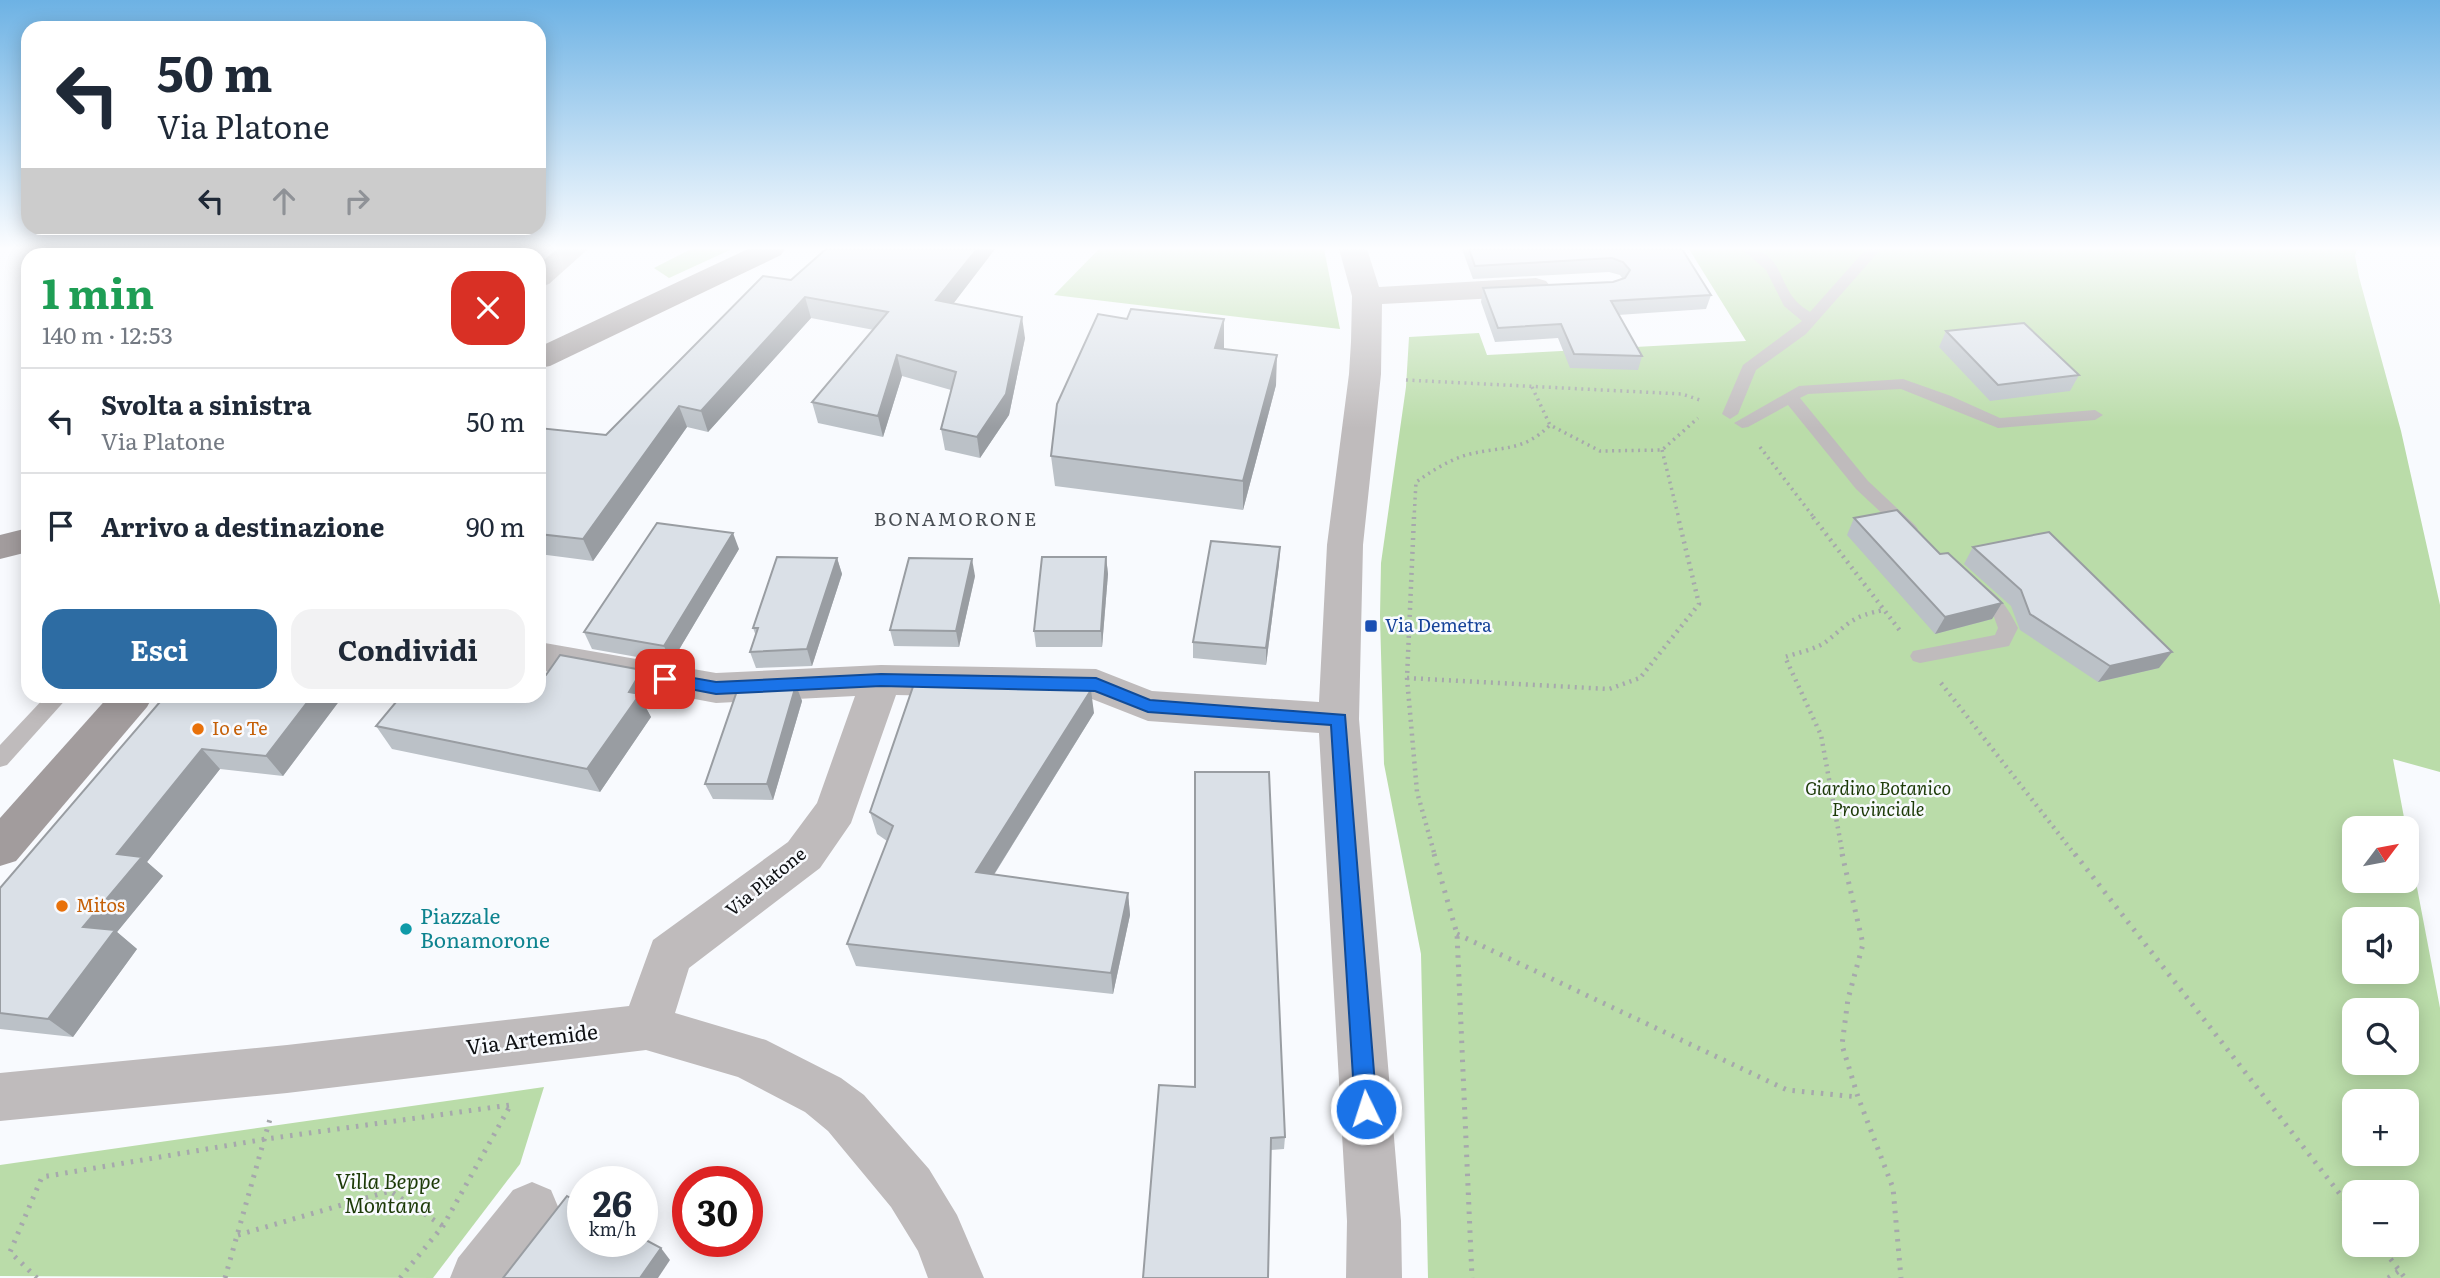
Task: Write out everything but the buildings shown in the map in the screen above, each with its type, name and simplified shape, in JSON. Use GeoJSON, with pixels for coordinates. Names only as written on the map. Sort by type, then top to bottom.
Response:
{"type":"FeatureCollection","features":[{"type":"Feature","properties":{"kind":"main road"},"geometry":{"type":"LineString","coordinates":[[546,356],[645,309]]}},
{"type":"Feature","properties":{"kind":"main road"},"geometry":{"type":"LineString","coordinates":[[0,547],[21,542]]}},
{"type":"Feature","properties":{"kind":"main road"},"geometry":{"type":"LineString","coordinates":[[0,848],[127,703]]}},
{"type":"Feature","properties":{"kind":"street"},"geometry":{"type":"LineString","coordinates":[[1367,309],[1365,374],[1345,545],[1339,719],[1373,1207],[1374,1278]]}},
{"type":"Feature","properties":{"kind":"street"},"geometry":{"type":"LineString","coordinates":[[546,657],[716,688],[881,680],[1096,684],[1148,706],[1339,719]]}},
{"type":"Feature","properties":{"kind":"street","name":"Via Platone"},"geometry":{"type":"LineString","coordinates":[[646,1027],[670,955],[804,855],[836,811],[881,680]]}},
{"type":"Feature","properties":{"kind":"street","name":"Via Artemide"},"geometry":{"type":"LineString","coordinates":[[0,1097],[287,1069],[646,1027],[748,1057],[823,1095],[846,1113],[910,1188],[938,1234],[956,1278]]}},
{"type":"Feature","properties":{"kind":"street"},"geometry":{"type":"LineString","coordinates":[[478,1278],[532,1209]]}},
{"type":"Feature","properties":{"kind":"lane"},"geometry":{"type":"LineString","coordinates":[[1796,309],[1809,319]]}},
{"type":"Feature","properties":{"kind":"lane"},"geometry":{"type":"LineString","coordinates":[[1736,418],[1749,368],[1801,331],[1819,309]]}},
{"type":"Feature","properties":{"kind":"lane"},"geometry":{"type":"LineString","coordinates":[[1736,418],[1805,389],[1903,384],[1945,399],[1998,424],[2095,415]]}},
{"type":"Feature","properties":{"kind":"lane"},"geometry":{"type":"LineString","coordinates":[[1790,397],[1862,485],[1922,540]]}},
{"type":"Feature","properties":{"kind":"lane"},"geometry":{"type":"LineString","coordinates":[[1920,656],[2002,641],[2008,628],[2002,613],[1962,576]]}},
{"type":"Feature","properties":{"kind":"lane"},"geometry":{"type":"LineString","coordinates":[[0,759],[52,703]]}},
{"type":"Feature","properties":{"kind":"path"},"geometry":{"type":"LineString","coordinates":[[1365,374],[1407,380],[1682,394],[1714,404],[1736,418],[2342,1197]]}},
{"type":"Feature","properties":{"kind":"path"},"geometry":{"type":"LineString","coordinates":[[1532,387],[1550,425],[1600,451],[1662,450],[1714,404]]}},
{"type":"Feature","properties":{"kind":"path"},"geometry":{"type":"LineString","coordinates":[[1472,1278],[1457,934],[1417,792],[1407,678],[1416,482],[1444,463],[1470,454],[1517,448],[1536,441],[1550,425]]}},
{"type":"Feature","properties":{"kind":"path"},"geometry":{"type":"LineString","coordinates":[[1407,678],[1609,688],[1640,678],[1699,604],[1662,450]]}},
{"type":"Feature","properties":{"kind":"path"},"geometry":{"type":"LineString","coordinates":[[1884,610],[1859,615],[1833,633],[1826,642],[1785,657],[1821,735],[1835,823],[1863,944],[1848,999],[1842,1045],[1858,1097],[1893,1188],[1901,1278]]}},
{"type":"Feature","properties":{"kind":"path"},"geometry":{"type":"LineString","coordinates":[[1457,934],[1787,1090],[1858,1097]]}},
{"type":"Feature","properties":{"kind":"path"},"geometry":{"type":"LineString","coordinates":[[225,1278],[287,1069]]}},
{"type":"Feature","properties":{"kind":"path"},"geometry":{"type":"LineString","coordinates":[[37,1278],[10,1252],[43,1177],[266,1139],[510,1105],[443,1226],[400,1278]]}},
{"type":"Feature","properties":{"kind":"path"},"geometry":{"type":"LineString","coordinates":[[238,1235],[390,1191],[443,1226]]}},
{"type":"Feature","properties":{"kind":"path"},"geometry":{"type":"LineString","coordinates":[[2389,1257],[2405,1278]]}},
{"type":"Feature","properties":{"kind":"path"},"geometry":{"type":"LineString","coordinates":[[2388,1278],[2399,1271]]}},
{"type":"Feature","properties":{"kind":"green space"},"geometry":{"type":"Polygon","coordinates":[[[1169,309],[1336,309],[1340,329],[1169,309]]]}},
{"type":"Feature","properties":{"kind":"green space","name":"Giardino Botanico Provinciale"},"geometry":{"type":"Polygon","coordinates":[[[1726,309],[2368,309],[2401,431],[2440,605],[2440,772],[2393,759],[2404,816],[2342,816],[2342,893],[2418,893],[2440,1008],[2440,1278],[1428,1278],[1421,954],[1384,764],[1381,563],[1406,387],[1409,337],[1479,333],[1487,355],[1746,341],[1726,309]]]}},
{"type":"Feature","properties":{"kind":"green space","name":"Villa Beppe Montana"},"geometry":{"type":"Polygon","coordinates":[[[544,1087],[520,1164],[433,1278],[0,1276],[0,1165],[544,1087]]]}},
{"type":"Feature","properties":{"kind":"place","name":"Via Demetra"},"geometry":{"type":"Point","coordinates":[1371,626]}},
{"type":"Feature","properties":{"kind":"place","name":"Io e Te"},"geometry":{"type":"Point","coordinates":[198,729]}},
{"type":"Feature","properties":{"kind":"place","name":"Mitos"},"geometry":{"type":"Point","coordinates":[62,906]}},
{"type":"Feature","properties":{"kind":"place","name":"Piazzale Bonamorone"},"geometry":{"type":"Point","coordinates":[406,929]}},
{"type":"Feature","properties":{"kind":"district","name":"BONAMORONE"},"geometry":{"type":"Point","coordinates":[956,519]}},
{"type":"Feature","properties":{"kind":"route"},"geometry":{"type":"LineString","coordinates":[[665,679],[716,688],[881,680],[1096,684],[1148,706],[1339,719],[1366,1109]]}}]}
